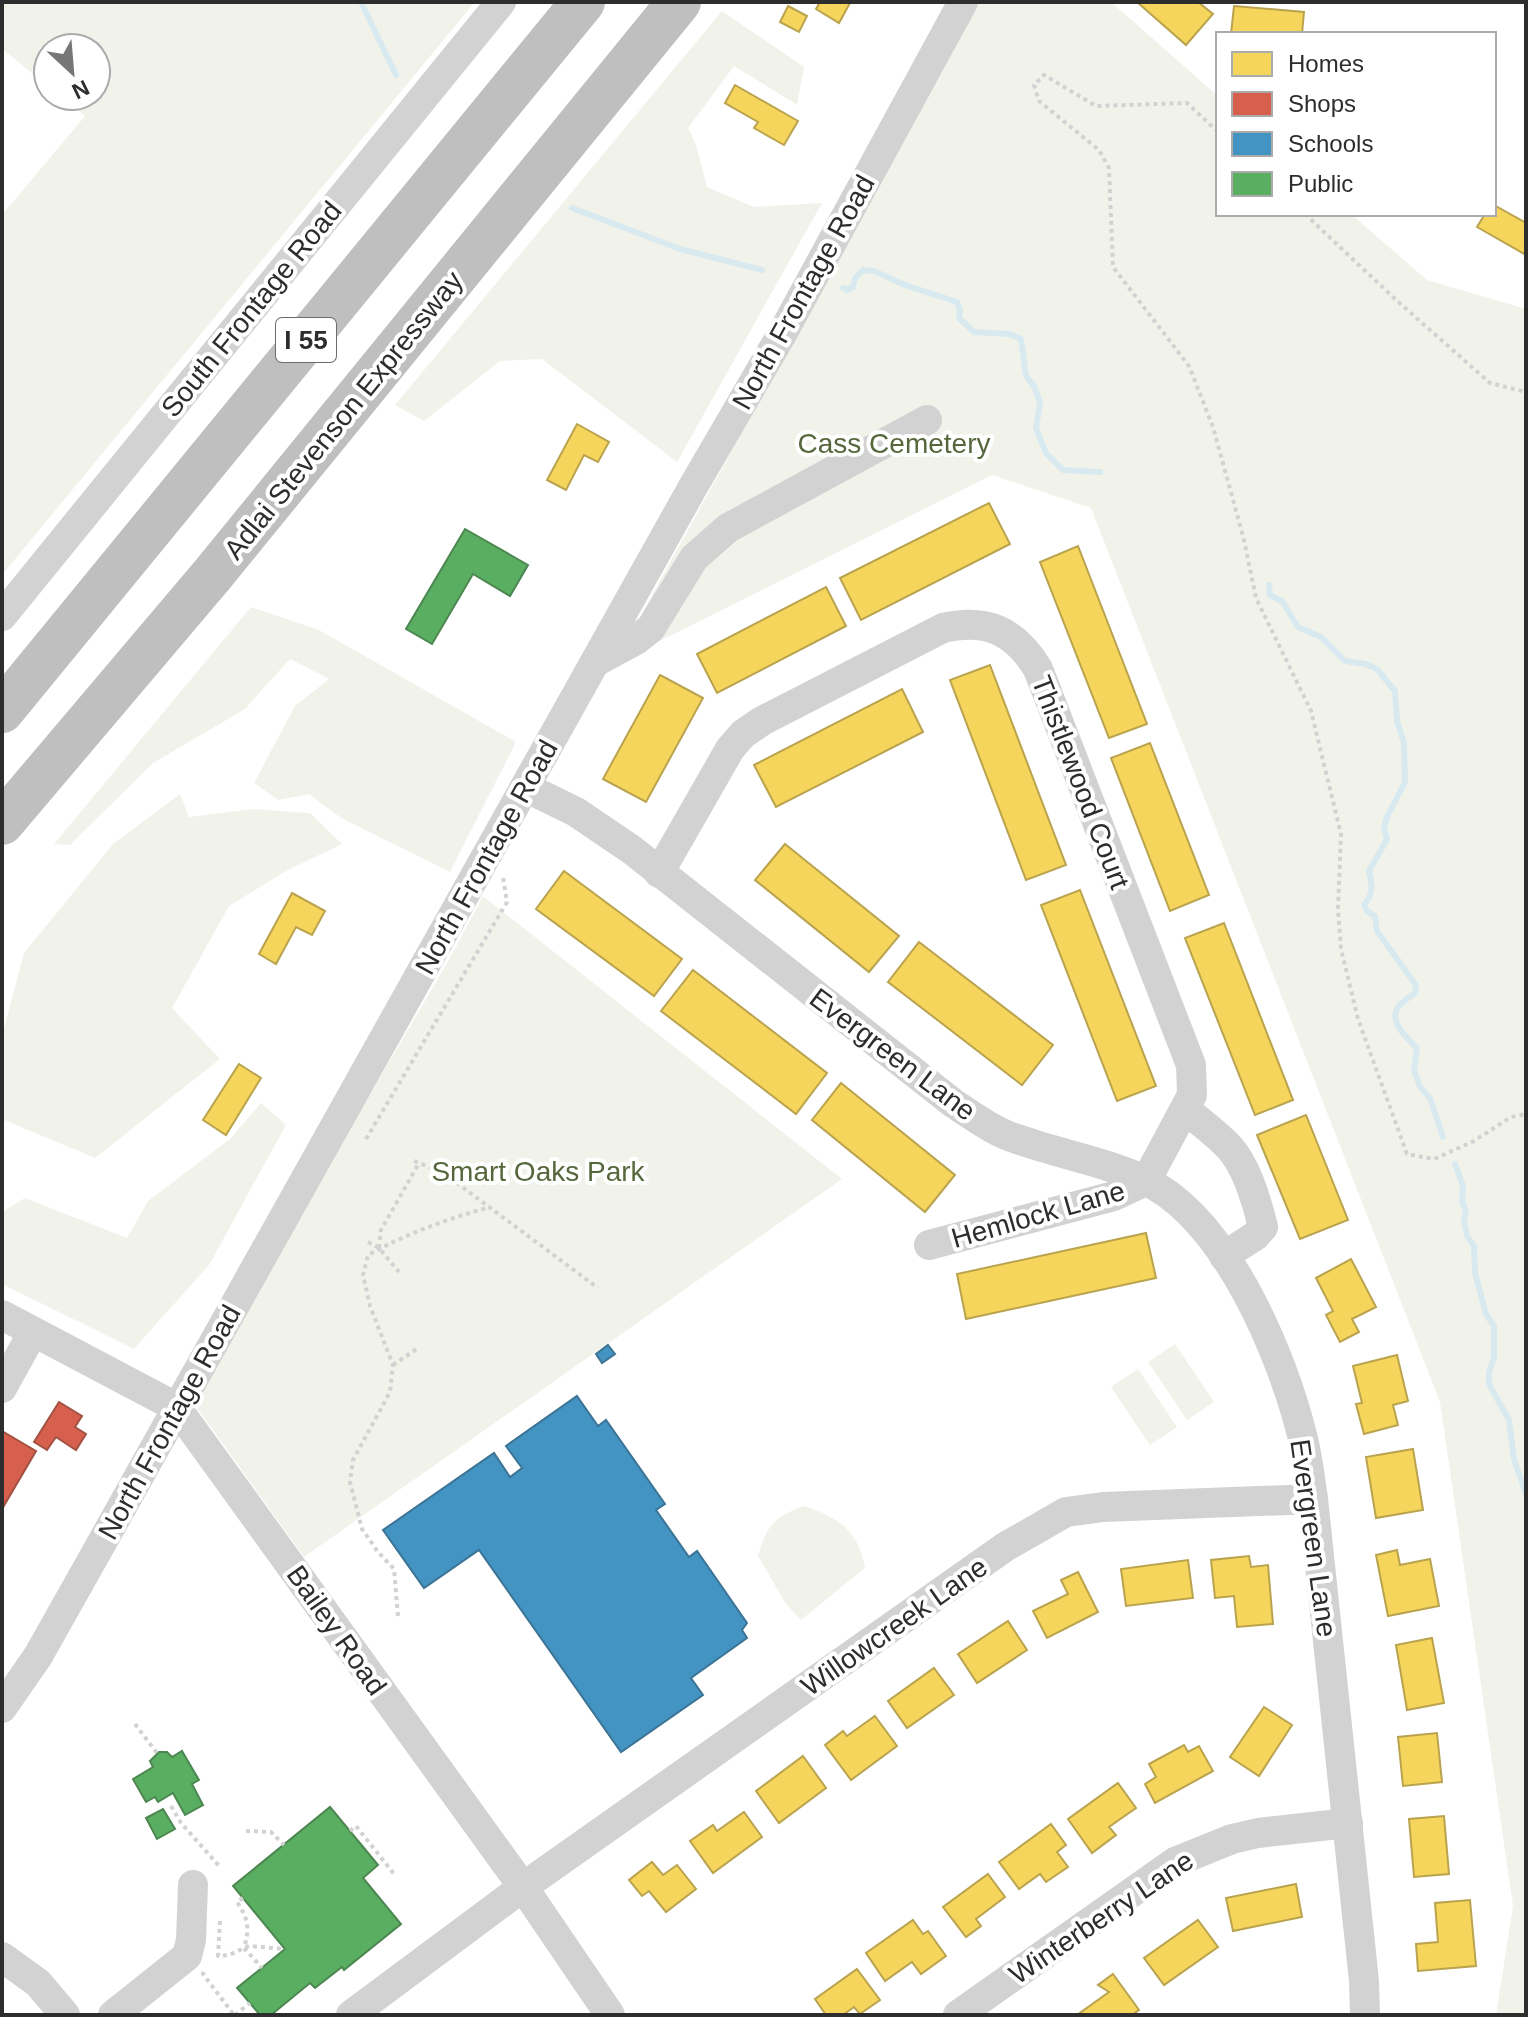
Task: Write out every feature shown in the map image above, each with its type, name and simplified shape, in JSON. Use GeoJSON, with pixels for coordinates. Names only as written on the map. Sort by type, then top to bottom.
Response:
{"type":"FeatureCollection","features":[{"type":"Feature","properties":{"kind":"highway","name":"I 55"},"geometry":{"type":"LineString","coordinates":[[11,697],[583,2]]}},
{"type":"Feature","properties":{"kind":"highway","name":"Adlai Stevenson Expressway"},"geometry":{"type":"LineString","coordinates":[[8,819],[213,574],[679,2]]}},
{"type":"Feature","properties":{"kind":"street","name":"South Frontage Road"},"geometry":{"type":"LineString","coordinates":[[2,616],[501,2]]}},
{"type":"Feature","properties":{"kind":"street","name":"North Frontage Road"},"geometry":{"type":"LineString","coordinates":[[2,1708],[38,1656],[694,485],[782,334],[963,2]]}},
{"type":"Feature","properties":{"kind":"street"},"geometry":{"type":"LineString","coordinates":[[597,661],[636,640],[651,628],[694,558],[728,528],[927,420]]}},
{"type":"Feature","properties":{"kind":"street","name":"Thistlewood Court"},"geometry":{"type":"LineString","coordinates":[[659,873],[730,749],[743,734],[762,721],[943,628],[967,622],[1009,635],[1026,650],[1038,669],[1191,1065],[1192,1095],[1146,1181]]}},
{"type":"Feature","properties":{"kind":"street","name":"Evergreen Lane"},"geometry":{"type":"LineString","coordinates":[[525,787],[576,812],[607,832],[953,1103],[978,1119],[1014,1139],[1104,1163],[1146,1181],[1185,1209],[1206,1231],[1238,1275],[1279,1366],[1303,1440],[1313,1499],[1348,1823],[1365,2015]]}},
{"type":"Feature","properties":{"kind":"street"},"geometry":{"type":"LineString","coordinates":[[1186,1110],[1230,1148],[1241,1166],[1263,1227],[1255,1236],[1224,1256]]}},
{"type":"Feature","properties":{"kind":"street","name":"Hemlock Lane"},"geometry":{"type":"LineString","coordinates":[[929,1245],[1114,1196],[1146,1181]]}},
{"type":"Feature","properties":{"kind":"street","name":"Bailey Road"},"geometry":{"type":"LineString","coordinates":[[2,1315],[176,1407],[523,1887],[610,2015]]}},
{"type":"Feature","properties":{"kind":"street"},"geometry":{"type":"LineString","coordinates":[[2,1388],[33,1332]]}},
{"type":"Feature","properties":{"kind":"street","name":"Willowcreek Lane"},"geometry":{"type":"LineString","coordinates":[[351,2015],[523,1887],[1005,1547],[1066,1512],[1103,1507],[1313,1499]]}},
{"type":"Feature","properties":{"kind":"street","name":"Winterberry Lane"},"geometry":{"type":"LineString","coordinates":[[958,2015],[1175,1862],[1232,1839],[1348,1823]]}},
{"type":"Feature","properties":{"kind":"street"},"geometry":{"type":"LineString","coordinates":[[113,2015],[187,1956],[191,1940],[193,1885]]}},
{"type":"Feature","properties":{"kind":"street"},"geometry":{"type":"LineString","coordinates":[[2,1957],[38,1983],[65,2015]]}},
{"type":"Feature","properties":{"kind":"path"},"geometry":{"type":"LineString","coordinates":[[1216,130],[1187,103],[1096,106],[1044,75],[1034,85],[1039,101],[1099,150],[1109,168],[1113,267],[1189,366],[1213,427],[1244,540],[1256,598],[1311,711],[1341,834],[1338,909],[1341,949],[1358,1019],[1403,1147],[1407,1154],[1434,1159],[1474,1141],[1511,1117],[1526,1114]]}},
{"type":"Feature","properties":{"kind":"path"},"geometry":{"type":"LineString","coordinates":[[1307,216],[1490,383],[1526,392]]}},
{"type":"Feature","properties":{"kind":"path"},"geometry":{"type":"LineString","coordinates":[[366,1139],[507,902],[495,840]]}},
{"type":"Feature","properties":{"kind":"path"},"geometry":{"type":"LineString","coordinates":[[379,1248],[381,1230],[416,1162],[442,1172],[598,1288]]}},
{"type":"Feature","properties":{"kind":"path"},"geometry":{"type":"LineString","coordinates":[[398,1616],[394,1569],[362,1529],[350,1482],[353,1460],[390,1392],[393,1365],[370,1306],[363,1275],[368,1255],[379,1248],[442,1220],[490,1207]]}},
{"type":"Feature","properties":{"kind":"path"},"geometry":{"type":"LineString","coordinates":[[368,1242],[379,1248],[399,1272]]}},
{"type":"Feature","properties":{"kind":"path"},"geometry":{"type":"LineString","coordinates":[[393,1365],[418,1348]]}},
{"type":"Feature","properties":{"kind":"path"},"geometry":{"type":"LineString","coordinates":[[135,1724],[157,1753]]}},
{"type":"Feature","properties":{"kind":"path"},"geometry":{"type":"LineString","coordinates":[[171,1806],[181,1823],[221,1868]]}},
{"type":"Feature","properties":{"kind":"path"},"geometry":{"type":"LineString","coordinates":[[350,1831],[356,1826],[372,1853],[394,1874]]}},
{"type":"Feature","properties":{"kind":"path"},"geometry":{"type":"LineString","coordinates":[[246,1831],[271,1832],[284,1845]]}},
{"type":"Feature","properties":{"kind":"path"},"geometry":{"type":"LineString","coordinates":[[243,1898],[237,1902],[246,1915],[248,1926],[244,1948]]}},
{"type":"Feature","properties":{"kind":"path"},"geometry":{"type":"LineString","coordinates":[[218,1956],[220,1921]]}},
{"type":"Feature","properties":{"kind":"path"},"geometry":{"type":"LineString","coordinates":[[244,1948],[262,1968]]}},
{"type":"Feature","properties":{"kind":"path"},"geometry":{"type":"LineString","coordinates":[[250,2003],[235,2015],[203,1974],[209,1963],[218,1956],[244,1948],[285,1949]]}},
{"type":"Feature","properties":{"kind":"green space"},"geometry":{"type":"Polygon","coordinates":[[[2,2],[475,2],[2,575],[2,215],[85,116],[80,112],[112,112],[112,32],[32,32],[32,73],[2,49],[2,2]]]}},
{"type":"Feature","properties":{"kind":"green space","name":"Cass Cemetery"},"geometry":{"type":"Polygon","coordinates":[[[979,2],[1111,2],[1216,94],[1216,216],[1353,216],[1427,280],[1526,309],[1526,2015],[1496,2015],[1513,1906],[1440,1402],[1091,508],[992,475],[614,664],[979,2]]]}},
{"type":"Feature","properties":{"kind":"green space"},"geometry":{"type":"Polygon","coordinates":[[[722,11],[804,67],[797,105],[734,66],[688,128],[696,145],[707,187],[754,207],[822,203],[677,462],[542,359],[500,361],[424,421],[395,405],[722,11]]]}},
{"type":"Feature","properties":{"kind":"green space"},"geometry":{"type":"Polygon","coordinates":[[[251,607],[319,630],[516,742],[450,872],[341,818],[309,794],[278,800],[254,783],[295,706],[329,679],[290,659],[245,709],[153,763],[70,845],[54,844],[251,607]]]}},
{"type":"Feature","properties":{"kind":"green space"},"geometry":{"type":"Polygon","coordinates":[[[180,794],[189,817],[253,809],[310,813],[342,844],[286,871],[229,906],[172,1008],[220,1059],[95,1158],[2,1119],[2,1036],[24,953],[113,844],[180,794]]]}},
{"type":"Feature","properties":{"kind":"green space","name":"Smart Oaks Park"},"geometry":{"type":"Polygon","coordinates":[[[483,896],[842,1179],[304,1557],[195,1405],[483,896]]]}},
{"type":"Feature","properties":{"kind":"green space"},"geometry":{"type":"Polygon","coordinates":[[[261,1103],[286,1125],[209,1265],[134,1349],[2,1284],[2,1212],[25,1198],[127,1238],[148,1201],[230,1139],[261,1103]]]}},
{"type":"Feature","properties":{"kind":"green space"},"geometry":{"type":"Polygon","coordinates":[[[1175,1344],[1214,1402],[1187,1420],[1148,1362],[1175,1344]]]}},
{"type":"Feature","properties":{"kind":"green space"},"geometry":{"type":"Polygon","coordinates":[[[1138,1369],[1177,1427],[1150,1445],[1111,1387],[1138,1369]]]}},
{"type":"Feature","properties":{"kind":"green space"},"geometry":{"type":"Polygon","coordinates":[[[805,1506],[846,1528],[858,1544],[865,1568],[801,1620],[786,1604],[758,1556],[773,1523],[805,1506]]]}},
{"type":"Feature","properties":{"kind":"building: Homes"},"geometry":{"type":"Polygon","coordinates":[[[820,2],[850,3],[839,23],[816,9],[820,2]]]}},
{"type":"Feature","properties":{"kind":"building: Homes"},"geometry":{"type":"Polygon","coordinates":[[[1137,2],[1198,2],[1213,14],[1186,45],[1137,2]]]}},
{"type":"Feature","properties":{"kind":"building: Homes"},"geometry":{"type":"Polygon","coordinates":[[[788,6],[807,16],[799,32],[780,22],[788,6]]]}},
{"type":"Feature","properties":{"kind":"building: Homes"},"geometry":{"type":"Polygon","coordinates":[[[1234,6],[1304,12],[1302,32],[1231,32],[1234,6]]]}},
{"type":"Feature","properties":{"kind":"building: Homes"},"geometry":{"type":"Polygon","coordinates":[[[735,85],[798,121],[784,145],[754,128],[758,122],[725,103],[735,85]]]}},
{"type":"Feature","properties":{"kind":"building: Homes"},"geometry":{"type":"Polygon","coordinates":[[[1496,206],[1526,223],[1526,255],[1477,227],[1484,216],[1496,216],[1496,206]]]}},
{"type":"Feature","properties":{"kind":"building: Homes"},"geometry":{"type":"Polygon","coordinates":[[[577,424],[609,442],[598,462],[584,455],[566,490],[547,480],[577,424]]]}},
{"type":"Feature","properties":{"kind":"building: Homes"},"geometry":{"type":"Polygon","coordinates":[[[989,503],[1010,544],[861,620],[840,578],[989,503]]]}},
{"type":"Feature","properties":{"kind":"building: Homes"},"geometry":{"type":"Polygon","coordinates":[[[1078,546],[1147,724],[1109,738],[1040,562],[1078,546]]]}},
{"type":"Feature","properties":{"kind":"building: Homes"},"geometry":{"type":"Polygon","coordinates":[[[826,587],[846,626],[717,693],[697,654],[826,587]]]}},
{"type":"Feature","properties":{"kind":"building: Homes"},"geometry":{"type":"Polygon","coordinates":[[[990,665],[1066,865],[1026,880],[950,680],[990,665]]]}},
{"type":"Feature","properties":{"kind":"building: Homes"},"geometry":{"type":"Polygon","coordinates":[[[660,675],[703,698],[646,802],[603,779],[660,675]]]}},
{"type":"Feature","properties":{"kind":"building: Homes"},"geometry":{"type":"Polygon","coordinates":[[[902,689],[923,732],[776,807],[754,765],[902,689]]]}},
{"type":"Feature","properties":{"kind":"building: Homes"},"geometry":{"type":"Polygon","coordinates":[[[1150,743],[1209,895],[1170,911],[1111,758],[1150,743]]]}},
{"type":"Feature","properties":{"kind":"building: Homes"},"geometry":{"type":"Polygon","coordinates":[[[785,844],[899,936],[869,972],[755,880],[785,844]]]}},
{"type":"Feature","properties":{"kind":"building: Homes"},"geometry":{"type":"Polygon","coordinates":[[[564,871],[682,959],[654,996],[536,909],[564,871]]]}},
{"type":"Feature","properties":{"kind":"building: Homes"},"geometry":{"type":"Polygon","coordinates":[[[1080,890],[1156,1086],[1117,1101],[1041,905],[1080,890]]]}},
{"type":"Feature","properties":{"kind":"building: Homes"},"geometry":{"type":"Polygon","coordinates":[[[292,893],[325,911],[312,935],[296,927],[276,964],[259,954],[292,893]]]}},
{"type":"Feature","properties":{"kind":"building: Homes"},"geometry":{"type":"Polygon","coordinates":[[[1224,923],[1293,1100],[1255,1115],[1185,938],[1224,923]]]}},
{"type":"Feature","properties":{"kind":"building: Homes"},"geometry":{"type":"Polygon","coordinates":[[[919,942],[1053,1045],[1022,1085],[888,982],[919,942]]]}},
{"type":"Feature","properties":{"kind":"building: Homes"},"geometry":{"type":"Polygon","coordinates":[[[693,970],[827,1073],[796,1114],[661,1011],[693,970]]]}},
{"type":"Feature","properties":{"kind":"building: Homes"},"geometry":{"type":"Polygon","coordinates":[[[239,1064],[261,1078],[226,1135],[203,1120],[239,1064]]]}},
{"type":"Feature","properties":{"kind":"building: Homes"},"geometry":{"type":"Polygon","coordinates":[[[841,1083],[955,1175],[925,1212],[812,1120],[841,1083]]]}},
{"type":"Feature","properties":{"kind":"building: Homes"},"geometry":{"type":"Polygon","coordinates":[[[1306,1115],[1348,1220],[1300,1239],[1257,1135],[1306,1115]]]}},
{"type":"Feature","properties":{"kind":"building: Homes"},"geometry":{"type":"Polygon","coordinates":[[[1146,1233],[1156,1278],[966,1319],[957,1274],[1146,1233]]]}},
{"type":"Feature","properties":{"kind":"building: Homes"},"geometry":{"type":"Polygon","coordinates":[[[1351,1259],[1376,1307],[1352,1319],[1359,1332],[1340,1342],[1326,1315],[1333,1311],[1316,1278],[1351,1259]]]}},
{"type":"Feature","properties":{"kind":"building: Homes"},"geometry":{"type":"Polygon","coordinates":[[[1397,1355],[1408,1401],[1393,1405],[1398,1425],[1364,1434],[1356,1404],[1362,1403],[1353,1366],[1397,1355]]]}},
{"type":"Feature","properties":{"kind":"building: Homes"},"geometry":{"type":"Polygon","coordinates":[[[1413,1449],[1423,1510],[1376,1518],[1366,1457],[1413,1449]]]}},
{"type":"Feature","properties":{"kind":"building: Homes"},"geometry":{"type":"Polygon","coordinates":[[[1397,1550],[1400,1565],[1430,1559],[1439,1606],[1388,1616],[1376,1555],[1397,1550]]]}},
{"type":"Feature","properties":{"kind":"building: Homes"},"geometry":{"type":"Polygon","coordinates":[[[1249,1556],[1251,1567],[1268,1565],[1273,1624],[1237,1627],[1234,1596],[1215,1598],[1211,1560],[1249,1556]]]}},
{"type":"Feature","properties":{"kind":"building: Homes"},"geometry":{"type":"Polygon","coordinates":[[[1188,1560],[1193,1598],[1126,1606],[1121,1569],[1188,1560]]]}},
{"type":"Feature","properties":{"kind":"building: Homes"},"geometry":{"type":"Polygon","coordinates":[[[1078,1572],[1098,1612],[1047,1638],[1033,1611],[1068,1594],[1061,1580],[1078,1572]]]}},
{"type":"Feature","properties":{"kind":"building: Homes"},"geometry":{"type":"Polygon","coordinates":[[[1008,1621],[1027,1650],[977,1683],[958,1654],[1008,1621]]]}},
{"type":"Feature","properties":{"kind":"building: Homes"},"geometry":{"type":"Polygon","coordinates":[[[1432,1638],[1444,1703],[1407,1710],[1396,1645],[1432,1638]]]}},
{"type":"Feature","properties":{"kind":"building: Homes"},"geometry":{"type":"Polygon","coordinates":[[[934,1668],[954,1695],[907,1728],[888,1701],[934,1668]]]}},
{"type":"Feature","properties":{"kind":"building: Homes"},"geometry":{"type":"Polygon","coordinates":[[[1264,1707],[1292,1725],[1259,1776],[1230,1757],[1264,1707]]]}},
{"type":"Feature","properties":{"kind":"building: Homes"},"geometry":{"type":"Polygon","coordinates":[[[875,1716],[897,1746],[851,1780],[825,1745],[843,1731],[847,1736],[875,1716]]]}},
{"type":"Feature","properties":{"kind":"building: Homes"},"geometry":{"type":"Polygon","coordinates":[[[1437,1733],[1442,1782],[1403,1786],[1398,1737],[1437,1733]]]}},
{"type":"Feature","properties":{"kind":"building: Homes"},"geometry":{"type":"Polygon","coordinates":[[[1184,1745],[1188,1752],[1199,1746],[1213,1771],[1155,1803],[1145,1784],[1156,1777],[1149,1764],[1184,1745]]]}},
{"type":"Feature","properties":{"kind":"building: Homes"},"geometry":{"type":"Polygon","coordinates":[[[803,1756],[826,1788],[779,1823],[756,1791],[803,1756]]]}},
{"type":"Feature","properties":{"kind":"building: Homes"},"geometry":{"type":"Polygon","coordinates":[[[1118,1783],[1136,1808],[1109,1827],[1116,1835],[1092,1853],[1068,1819],[1118,1783]]]}},
{"type":"Feature","properties":{"kind":"building: Homes"},"geometry":{"type":"Polygon","coordinates":[[[744,1812],[762,1837],[713,1873],[690,1841],[713,1825],[717,1831],[744,1812]]]}},
{"type":"Feature","properties":{"kind":"building: Homes"},"geometry":{"type":"Polygon","coordinates":[[[1444,1816],[1449,1874],[1414,1877],[1409,1819],[1444,1816]]]}},
{"type":"Feature","properties":{"kind":"building: Homes"},"geometry":{"type":"Polygon","coordinates":[[[1051,1824],[1066,1845],[1057,1852],[1068,1867],[1046,1882],[1040,1874],[1019,1889],[999,1862],[1051,1824]]]}},
{"type":"Feature","properties":{"kind":"building: Homes"},"geometry":{"type":"Polygon","coordinates":[[[652,1862],[663,1875],[677,1865],[696,1889],[666,1912],[649,1891],[642,1896],[629,1880],[652,1862]]]}},
{"type":"Feature","properties":{"kind":"building: Homes"},"geometry":{"type":"Polygon","coordinates":[[[988,1874],[1005,1897],[976,1919],[981,1926],[966,1937],[943,1907],[988,1874]]]}},
{"type":"Feature","properties":{"kind":"building: Homes"},"geometry":{"type":"Polygon","coordinates":[[[1296,1884],[1302,1917],[1233,1931],[1226,1898],[1296,1884]]]}},
{"type":"Feature","properties":{"kind":"building: Homes"},"geometry":{"type":"Polygon","coordinates":[[[1470,1900],[1476,1966],[1418,1971],[1416,1944],[1438,1942],[1435,1903],[1470,1900]]]}},
{"type":"Feature","properties":{"kind":"building: Homes"},"geometry":{"type":"Polygon","coordinates":[[[913,1920],[923,1934],[928,1931],[946,1956],[921,1974],[912,1962],[885,1981],[866,1953],[913,1920]]]}},
{"type":"Feature","properties":{"kind":"building: Homes"},"geometry":{"type":"Polygon","coordinates":[[[1198,1920],[1218,1947],[1164,1985],[1144,1958],[1198,1920]]]}},
{"type":"Feature","properties":{"kind":"building: Homes"},"geometry":{"type":"Polygon","coordinates":[[[857,1969],[880,2000],[860,2014],[854,2007],[843,2015],[826,2015],[815,1999],[857,1969]]]}},
{"type":"Feature","properties":{"kind":"building: Homes"},"geometry":{"type":"Polygon","coordinates":[[[1113,1974],[1139,2010],[1132,2015],[1077,2015],[1109,1992],[1098,1985],[1113,1974]]]}},
{"type":"Feature","properties":{"kind":"building: Shops"},"geometry":{"type":"Polygon","coordinates":[[[59,1402],[82,1416],[75,1427],[86,1434],[76,1450],[56,1437],[47,1450],[34,1442],[59,1402]]]}},
{"type":"Feature","properties":{"kind":"building: Shops"},"geometry":{"type":"Polygon","coordinates":[[[2,1431],[36,1451],[2,1509],[2,1431]]]}},
{"type":"Feature","properties":{"kind":"building: Schools"},"geometry":{"type":"Polygon","coordinates":[[[608,1345],[615,1354],[602,1363],[596,1354],[608,1345]]]}},
{"type":"Feature","properties":{"kind":"building: Schools"},"geometry":{"type":"Polygon","coordinates":[[[577,1396],[598,1426],[606,1420],[665,1504],[656,1510],[689,1557],[697,1551],[747,1623],[742,1630],[747,1638],[691,1678],[703,1695],[621,1752],[479,1550],[424,1588],[383,1530],[494,1453],[510,1477],[522,1468],[506,1446],[577,1396]]]}},
{"type":"Feature","properties":{"kind":"building: Public"},"geometry":{"type":"Polygon","coordinates":[[[465,529],[528,565],[510,596],[473,574],[432,644],[406,629],[465,529]]]}},
{"type":"Feature","properties":{"kind":"building: Public"},"geometry":{"type":"Polygon","coordinates":[[[182,1751],[199,1780],[192,1784],[203,1805],[185,1815],[173,1793],[158,1802],[155,1797],[146,1802],[133,1779],[153,1767],[150,1761],[159,1752],[167,1752],[172,1757],[182,1751]]]}},
{"type":"Feature","properties":{"kind":"building: Public"},"geometry":{"type":"Polygon","coordinates":[[[330,1807],[378,1865],[363,1878],[401,1924],[344,1970],[342,1967],[315,1988],[310,1983],[271,2015],[260,2015],[237,1988],[285,1949],[233,1886],[330,1807]]]}},
{"type":"Feature","properties":{"kind":"building: Public"},"geometry":{"type":"Polygon","coordinates":[[[163,1809],[175,1829],[157,1839],[146,1818],[163,1809]]]}},
{"type":"Feature","properties":{"kind":"waterway"},"geometry":{"type":"LineString","coordinates":[[361,2],[396,75]]}},
{"type":"Feature","properties":{"kind":"waterway"},"geometry":{"type":"LineString","coordinates":[[572,208],[680,249],[762,270]]}},
{"type":"Feature","properties":{"kind":"waterway"},"geometry":{"type":"LineString","coordinates":[[843,288],[853,287],[855,278],[863,270],[874,271],[957,302],[959,318],[974,332],[1009,334],[1021,339],[1026,376],[1034,386],[1040,403],[1036,428],[1046,453],[1063,470],[1100,472]]}},
{"type":"Feature","properties":{"kind":"waterway"},"geometry":{"type":"LineString","coordinates":[[1269,585],[1270,595],[1283,602],[1298,627],[1321,637],[1345,661],[1377,669],[1395,691],[1397,721],[1404,743],[1405,782],[1387,817],[1384,828],[1387,839],[1369,871],[1371,889],[1364,905],[1375,916],[1377,931],[1416,985],[1415,993],[1399,1006],[1395,1018],[1400,1029],[1417,1048],[1414,1070],[1420,1087],[1430,1098],[1443,1137]]}},
{"type":"Feature","properties":{"kind":"waterway"},"geometry":{"type":"LineString","coordinates":[[1455,1164],[1463,1186],[1464,1220],[1467,1236],[1474,1246],[1475,1273],[1486,1314],[1494,1326],[1494,1357],[1489,1384],[1509,1420],[1514,1459],[1526,1494]]}}]}
